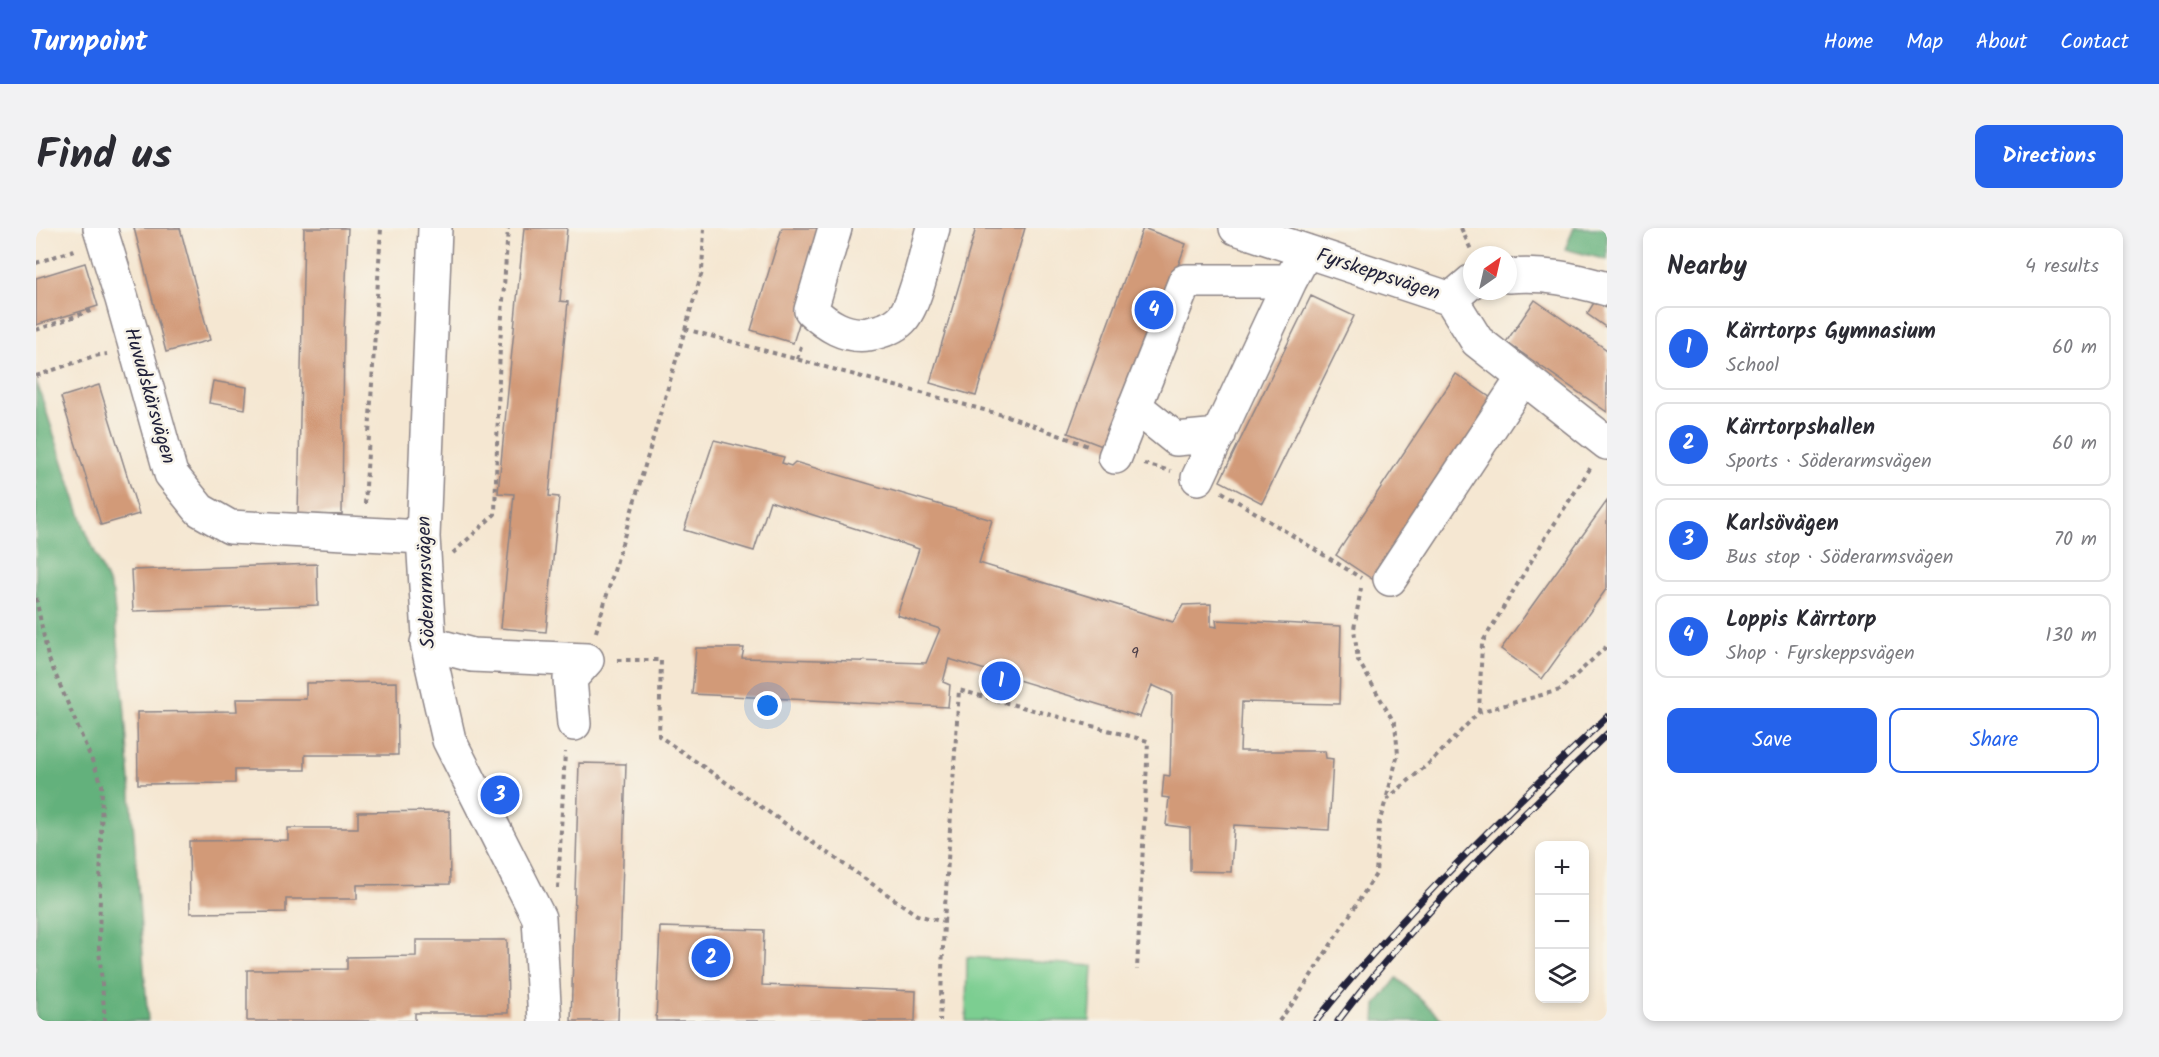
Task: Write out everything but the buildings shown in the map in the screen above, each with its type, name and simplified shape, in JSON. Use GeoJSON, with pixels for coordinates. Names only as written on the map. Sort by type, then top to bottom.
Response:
{"type":"FeatureCollection","features":[{"type":"Feature","properties":{"kind":"street","name":"Söderarmsvägen"},"geometry":{"type":"LineString","coordinates":[[435,228],[423,537],[429,636],[427,643],[449,740],[539,918],[545,1021]]}},
{"type":"Feature","properties":{"kind":"street"},"geometry":{"type":"LineString","coordinates":[[836,228],[810,310],[822,321],[856,335],[882,332],[902,319],[913,299],[933,228]]}},
{"type":"Feature","properties":{"kind":"street","name":"Fyrskeppsvägen"},"geometry":{"type":"LineString","coordinates":[[1236,228],[1306,251],[1462,290],[1477,341],[1607,443]]}},
{"type":"Feature","properties":{"kind":"street","name":"Huvudskärsvägen"},"geometry":{"type":"LineString","coordinates":[[102,234],[171,474],[200,510],[230,526],[423,537]]}},
{"type":"Feature","properties":{"kind":"street"},"geometry":{"type":"LineString","coordinates":[[1198,478],[1306,251]]}},
{"type":"Feature","properties":{"kind":"street"},"geometry":{"type":"LineString","coordinates":[[1517,275],[1565,277],[1607,289]]}},
{"type":"Feature","properties":{"kind":"street"},"geometry":{"type":"LineString","coordinates":[[1115,457],[1185,281],[1290,281]]}},
{"type":"Feature","properties":{"kind":"street"},"geometry":{"type":"LineString","coordinates":[[1390,579],[1523,378]]}},
{"type":"Feature","properties":{"kind":"street"},"geometry":{"type":"LineString","coordinates":[[1135,406],[1176,439],[1219,435]]}},
{"type":"Feature","properties":{"kind":"street"},"geometry":{"type":"LineString","coordinates":[[427,643],[472,655],[588,660]]}},
{"type":"Feature","properties":{"kind":"street"},"geometry":{"type":"LineString","coordinates":[[574,724],[570,679],[588,660]]}},
{"type":"Feature","properties":{"kind":"path"},"geometry":{"type":"LineString","coordinates":[[363,535],[381,228]]}},
{"type":"Feature","properties":{"kind":"path"},"geometry":{"type":"LineString","coordinates":[[424,580],[495,514],[500,344],[508,228]]}},
{"type":"Feature","properties":{"kind":"path"},"geometry":{"type":"LineString","coordinates":[[704,228],[702,272],[588,660],[661,660],[659,736],[917,915],[944,922]]}},
{"type":"Feature","properties":{"kind":"path"},"geometry":{"type":"LineString","coordinates":[[1461,228],[1469,246]]}},
{"type":"Feature","properties":{"kind":"path"},"geometry":{"type":"LineString","coordinates":[[36,263],[102,234]]}},
{"type":"Feature","properties":{"kind":"path"},"geometry":{"type":"LineString","coordinates":[[36,330],[122,299]]}},
{"type":"Feature","properties":{"kind":"path"},"geometry":{"type":"LineString","coordinates":[[685,329],[1010,417],[1115,457],[1198,478],[1362,579],[1354,629],[1358,660],[1395,724],[1398,754],[1378,823],[1376,874],[1296,999],[1279,1021]]}},
{"type":"Feature","properties":{"kind":"path"},"geometry":{"type":"LineString","coordinates":[[36,376],[94,356],[136,348]]}},
{"type":"Feature","properties":{"kind":"path"},"geometry":{"type":"LineString","coordinates":[[1479,712],[1482,643],[1580,484]]}},
{"type":"Feature","properties":{"kind":"path"},"geometry":{"type":"LineString","coordinates":[[36,598],[48,657],[102,784],[99,948],[106,1020]]}},
{"type":"Feature","properties":{"kind":"path"},"geometry":{"type":"LineString","coordinates":[[1386,800],[1434,759],[1479,712],[1560,690],[1607,646]]}},
{"type":"Feature","properties":{"kind":"path"},"geometry":{"type":"LineString","coordinates":[[940,1021],[959,690],[1149,741],[1137,970]]}},
{"type":"Feature","properties":{"kind":"path"},"geometry":{"type":"LineString","coordinates":[[561,837],[566,734],[574,724]]}},
{"type":"Feature","properties":{"kind":"green space"},"geometry":{"type":"Polygon","coordinates":[[[1574,228],[1607,228],[1607,260],[1565,249],[1574,228]]]}},
{"type":"Feature","properties":{"kind":"green space"},"geometry":{"type":"Polygon","coordinates":[[[36,380],[85,529],[113,594],[124,702],[148,1021],[36,1021],[36,380]]]}},
{"type":"Feature","properties":{"kind":"green space"},"geometry":{"type":"Polygon","coordinates":[[[967,957],[1093,966],[1090,1021],[966,1021],[967,957]]]}},
{"type":"Feature","properties":{"kind":"green space"},"geometry":{"type":"Polygon","coordinates":[[[1397,978],[1444,1021],[1375,1021],[1376,1005],[1397,978]]]}},
{"type":"Feature","properties":{"kind":"railway"},"geometry":{"type":"LineString","coordinates":[[1316,1021],[1384,941],[1456,864],[1607,717]]}},
{"type":"Feature","properties":{"kind":"railway"},"geometry":{"type":"LineString","coordinates":[[1338,1021],[1368,982],[1466,872],[1607,734]]}},
{"type":"Feature","properties":{"kind":"place","name":"Loppis Kärrtorp"},"geometry":{"type":"Point","coordinates":[1154,310]}},
{"type":"Feature","properties":{"kind":"place","name":"Kärrtorps Gymnasium"},"geometry":{"type":"Point","coordinates":[1001,681]}},
{"type":"Feature","properties":{"kind":"place","name":"Karlsövägen"},"geometry":{"type":"Point","coordinates":[500,795]}},
{"type":"Feature","properties":{"kind":"place","name":"Kärrtorpshallen"},"geometry":{"type":"Point","coordinates":[711,958]}}]}
